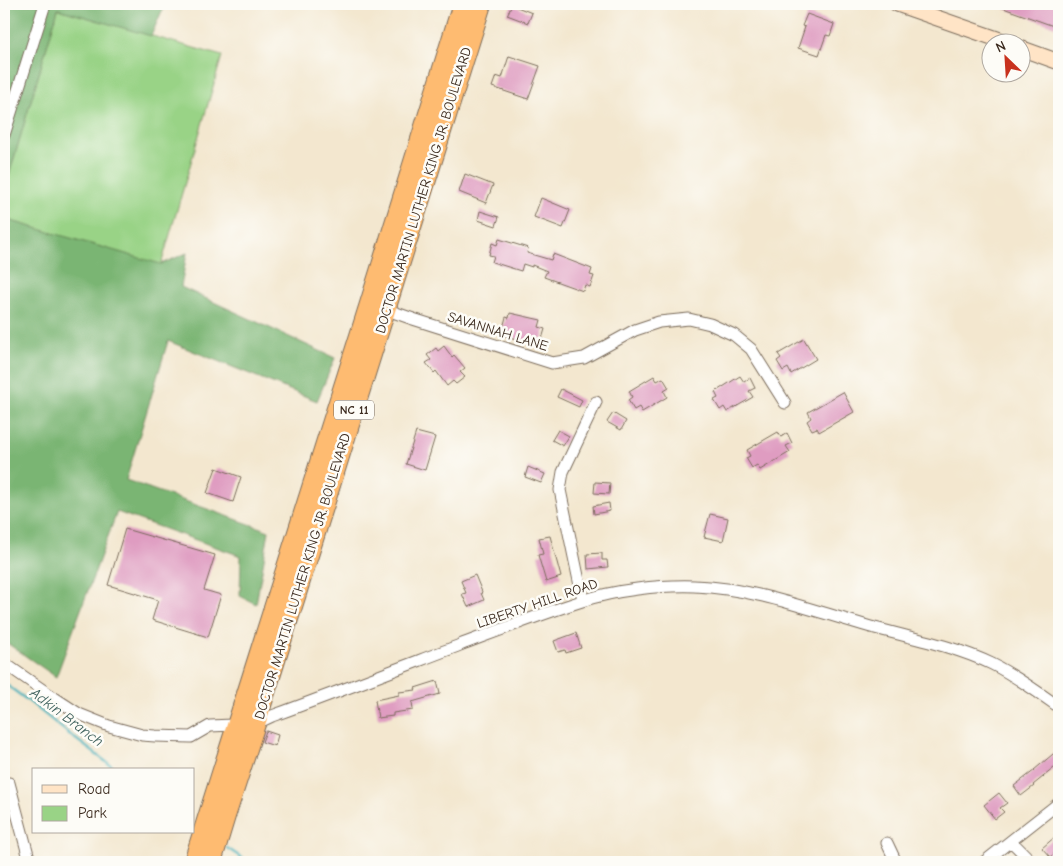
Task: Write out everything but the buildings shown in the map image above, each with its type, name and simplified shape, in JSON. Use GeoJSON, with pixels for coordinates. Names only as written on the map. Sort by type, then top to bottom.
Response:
{"type":"FeatureCollection","features":[{"type":"Feature","properties":{"kind":"highway","name":"DOCTOR MARTIN LUTHER KING JR. BOULEVARD"},"geometry":{"type":"LineString","coordinates":[[378,306],[463,4]]}},
{"type":"Feature","properties":{"kind":"highway","name":"DOCTOR MARTIN LUTHER KING JR. BOULEVARD"},"geometry":{"type":"LineString","coordinates":[[194,862],[246,724],[378,306],[481,4]]}},
{"type":"Feature","properties":{"kind":"highway","name":"DOCTOR MARTIN LUTHER KING JR. BOULEVARD"},"geometry":{"type":"LineString","coordinates":[[211,862],[246,724]]}},
{"type":"Feature","properties":{"kind":"street"},"geometry":{"type":"LineString","coordinates":[[4,135],[45,4]]}},
{"type":"Feature","properties":{"kind":"street"},"geometry":{"type":"LineString","coordinates":[[897,4],[980,33]]}},
{"type":"Feature","properties":{"kind":"street"},"geometry":{"type":"LineString","coordinates":[[1030,52],[1059,62]]}},
{"type":"Feature","properties":{"kind":"street","name":"SAVANNAH LANE"},"geometry":{"type":"LineString","coordinates":[[378,306],[552,363],[584,358],[634,330],[659,322],[689,319],[710,324],[734,335],[750,349],[785,403]]}},
{"type":"Feature","properties":{"kind":"street"},"geometry":{"type":"LineString","coordinates":[[583,600],[560,490],[563,472],[596,402]]}},
{"type":"Feature","properties":{"kind":"street","name":"LIBERTY HILL ROAD"},"geometry":{"type":"LineString","coordinates":[[246,724],[583,600],[662,587],[692,586],[747,592],[958,650],[992,664],[1059,707]]}},
{"type":"Feature","properties":{"kind":"street"},"geometry":{"type":"LineString","coordinates":[[4,663],[79,714],[130,732],[155,736],[191,736],[210,726],[246,724]]}},
{"type":"Feature","properties":{"kind":"street"},"geometry":{"type":"LineString","coordinates":[[9,783],[30,862]]}},
{"type":"Feature","properties":{"kind":"street"},"geometry":{"type":"LineString","coordinates":[[984,862],[1059,803]]}},
{"type":"Feature","properties":{"kind":"street"},"geometry":{"type":"LineString","coordinates":[[1012,840],[1032,862]]}},
{"type":"Feature","properties":{"kind":"street"},"geometry":{"type":"LineString","coordinates":[[887,843],[896,862]]}},
{"type":"Feature","properties":{"kind":"green space"},"geometry":{"type":"Polygon","coordinates":[[[4,4],[165,4],[151,36],[58,9],[4,192],[4,4]]]}},
{"type":"Feature","properties":{"kind":"green space"},"geometry":{"type":"Polygon","coordinates":[[[58,9],[222,56],[161,265],[4,219],[4,192],[58,9]]]}},
{"type":"Feature","properties":{"kind":"green space"},"geometry":{"type":"Polygon","coordinates":[[[4,219],[161,264],[187,253],[181,287],[335,358],[317,401],[168,341],[126,480],[269,531],[256,604],[240,596],[241,556],[117,512],[56,677],[4,641],[4,219]]]}},
{"type":"Feature","properties":{"kind":"waterway","name":"Adkin Branch"},"geometry":{"type":"LineString","coordinates":[[4,683],[114,768]]}},
{"type":"Feature","properties":{"kind":"waterway","name":"Adkin Branch"},"geometry":{"type":"LineString","coordinates":[[227,848],[248,862]]}}]}
